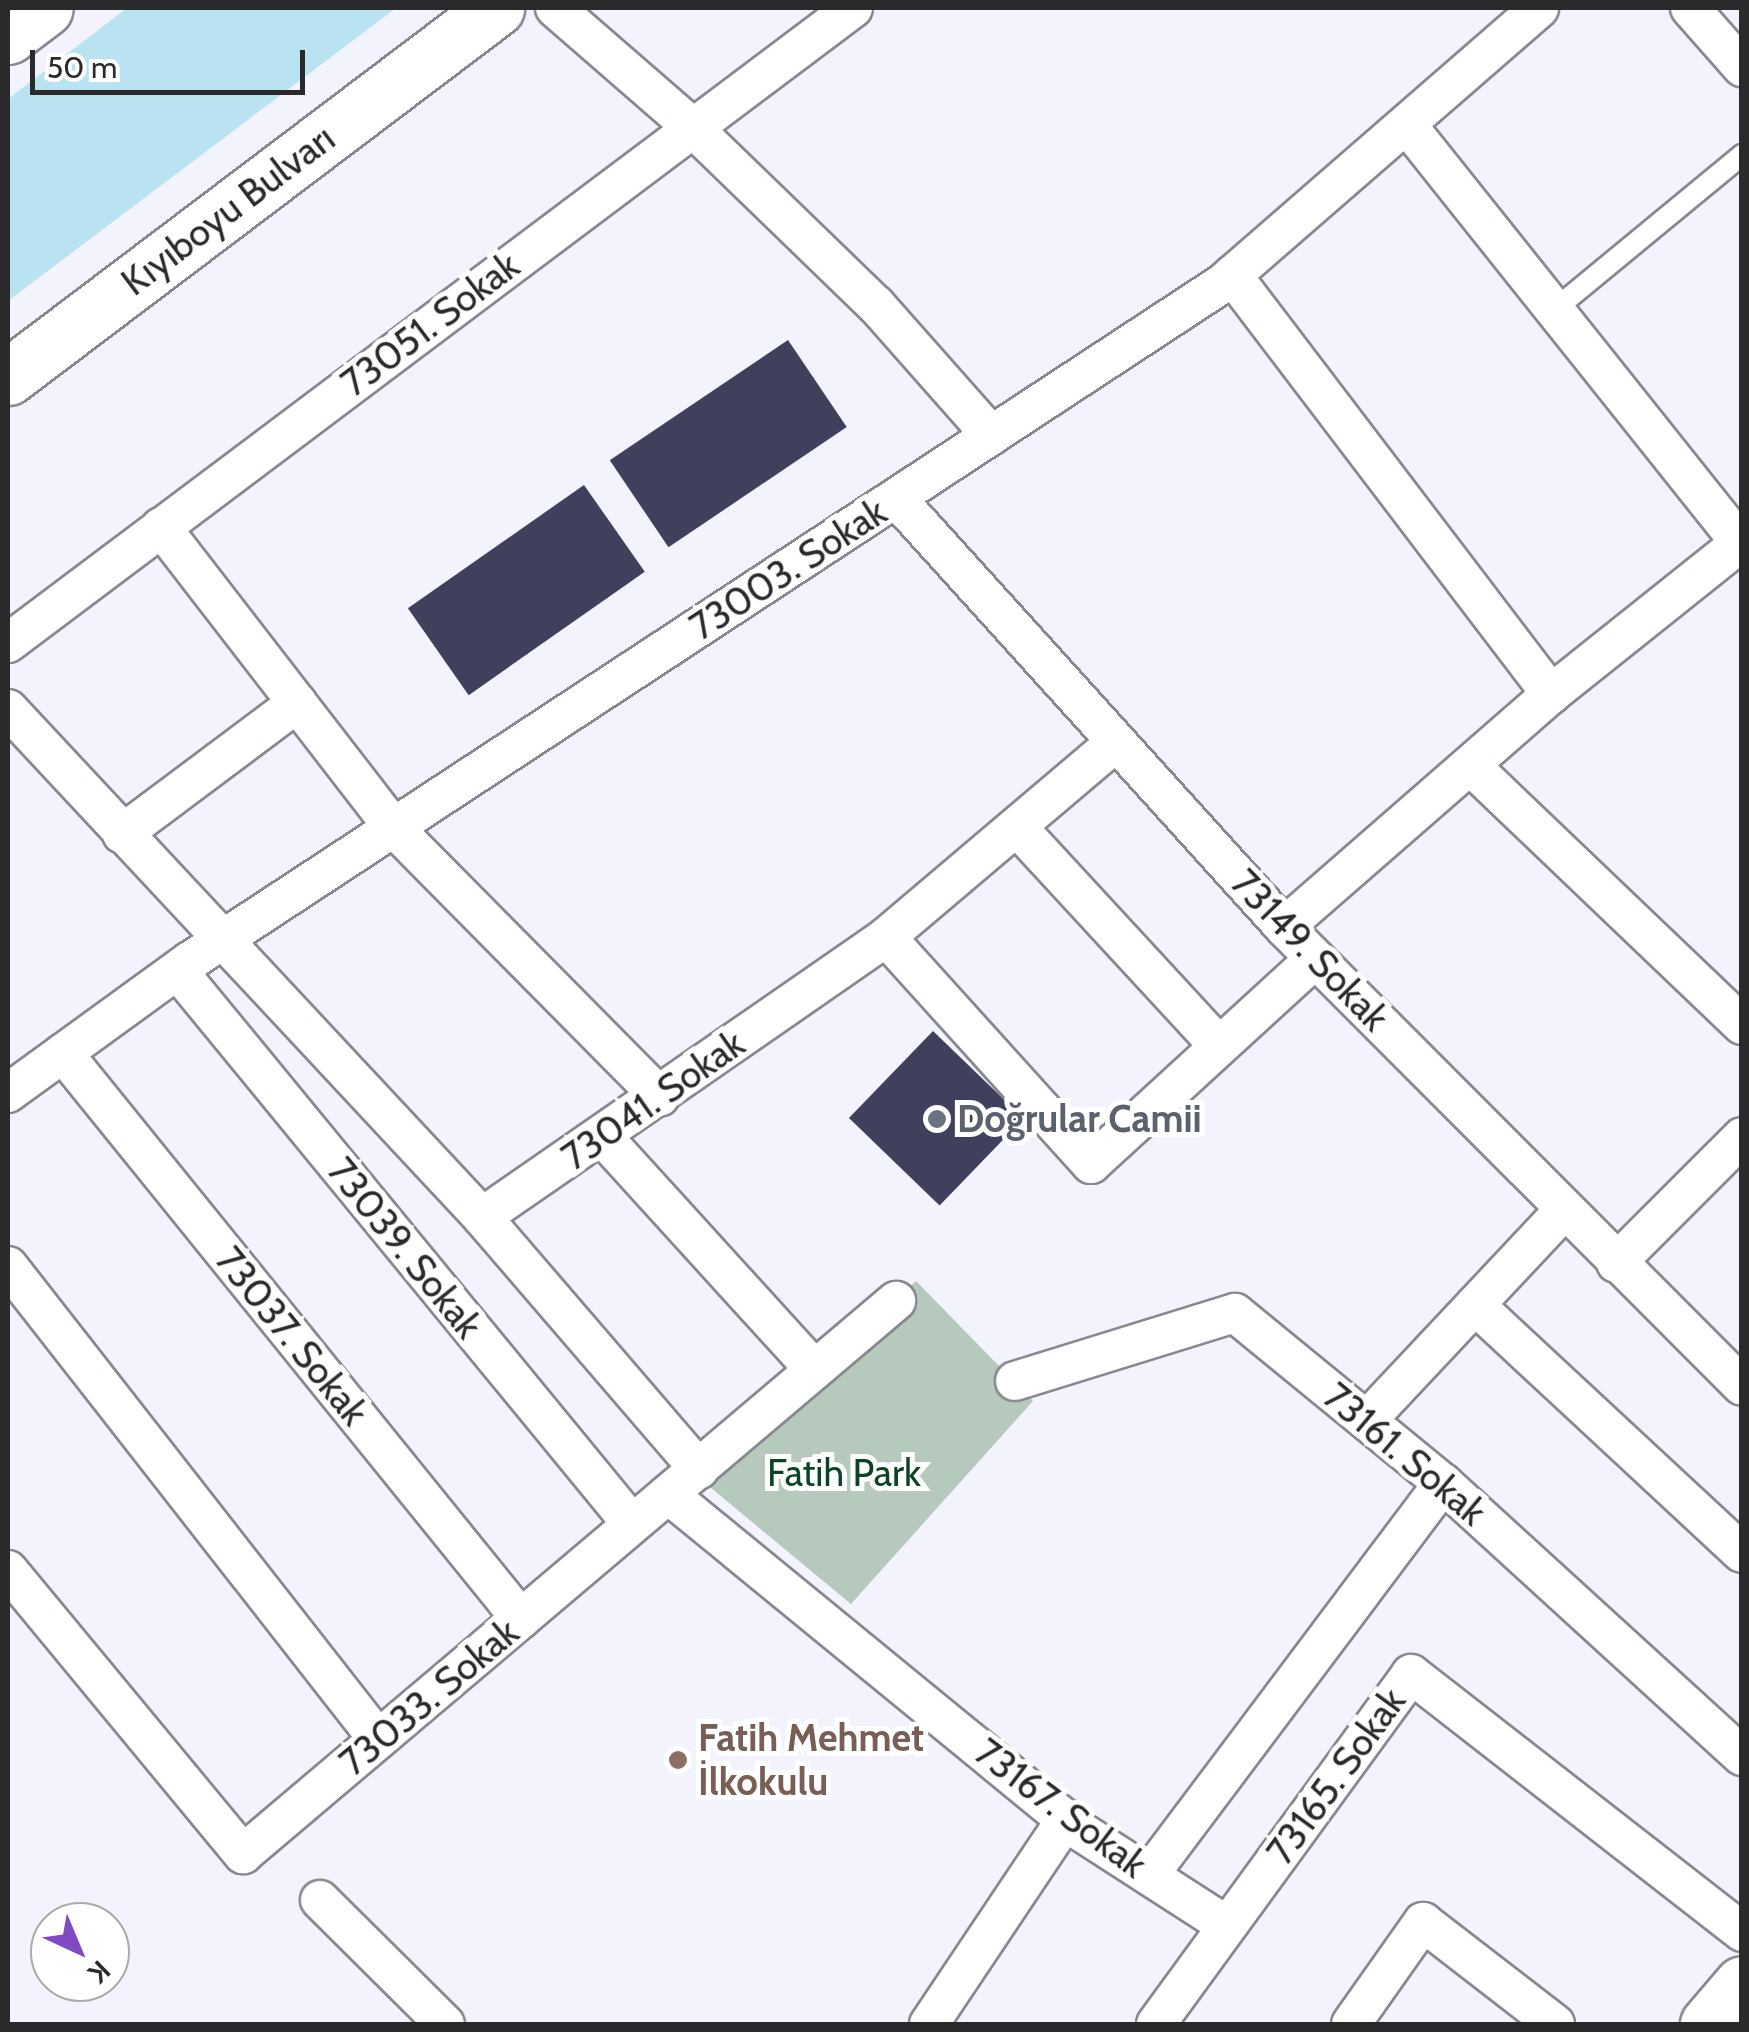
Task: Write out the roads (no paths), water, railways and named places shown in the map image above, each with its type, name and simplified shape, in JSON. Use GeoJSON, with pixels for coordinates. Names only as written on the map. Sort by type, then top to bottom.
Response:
{"type":"FeatureCollection","features":[{"type":"Feature","properties":{"kind":"main road"},"geometry":{"type":"LineString","coordinates":[[8,36],[45,8]]}},
{"type":"Feature","properties":{"kind":"main road","name":"Kıyıboyu Bulvarı"},"geometry":{"type":"LineString","coordinates":[[8,377],[496,8]]}},
{"type":"Feature","properties":{"kind":"main road"},"geometry":{"type":"LineString","coordinates":[[1708,2024],[1742,1984]]}},
{"type":"Feature","properties":{"kind":"street"},"geometry":{"type":"LineString","coordinates":[[555,8],[692,127],[876,305],[991,435]]}},
{"type":"Feature","properties":{"kind":"street","name":"73051. Sokak"},"geometry":{"type":"LineString","coordinates":[[8,643],[853,8]]}},
{"type":"Feature","properties":{"kind":"street","name":"73003. Sokak"},"geometry":{"type":"LineString","coordinates":[[8,1092],[220,942],[1232,275],[1540,8]]}},
{"type":"Feature","properties":{"kind":"street"},"geometry":{"type":"LineString","coordinates":[[1690,8],[1742,67]]}},
{"type":"Feature","properties":{"kind":"street"},"geometry":{"type":"LineString","coordinates":[[1284,927],[1551,694],[1741,544],[1406,126]]}},
{"type":"Feature","properties":{"kind":"street"},"geometry":{"type":"LineString","coordinates":[[1232,275],[1551,694]]}},
{"type":"Feature","properties":{"kind":"street","name":"73149. Sokak"},"geometry":{"type":"LineString","coordinates":[[896,498],[1284,927],[1742,1386]]}},
{"type":"Feature","properties":{"kind":"street"},"geometry":{"type":"LineString","coordinates":[[161,527],[394,828],[660,1097]]}},
{"type":"Feature","properties":{"kind":"street"},"geometry":{"type":"LineString","coordinates":[[122,834],[297,703]]}},
{"type":"Feature","properties":{"kind":"street"},"geometry":{"type":"LineString","coordinates":[[8,709],[220,942],[482,1217],[698,1469]]}},
{"type":"Feature","properties":{"kind":"street","name":"73041. Sokak"},"geometry":{"type":"LineString","coordinates":[[482,1217],[886,937],[1116,742]]}},
{"type":"Feature","properties":{"kind":"street"},"geometry":{"type":"LineString","coordinates":[[1471,766],[1742,1025]]}},
{"type":"Feature","properties":{"kind":"street"},"geometry":{"type":"LineString","coordinates":[[1017,827],[1219,1046]]}},
{"type":"Feature","properties":{"kind":"street"},"geometry":{"type":"LineString","coordinates":[[886,937],[1092,1164],[1315,958]]}},
{"type":"Feature","properties":{"kind":"street","name":"73039. Sokak"},"geometry":{"type":"LineString","coordinates":[[178,971],[632,1524]]}},
{"type":"Feature","properties":{"kind":"street","name":"73037. Sokak"},"geometry":{"type":"LineString","coordinates":[[63,1053],[521,1619]]}},
{"type":"Feature","properties":{"kind":"street"},"geometry":{"type":"LineString","coordinates":[[602,1136],[815,1370]]}},
{"type":"Feature","properties":{"kind":"street"},"geometry":{"type":"LineString","coordinates":[[1616,1262],[1742,1137]]}},
{"type":"Feature","properties":{"kind":"street"},"geometry":{"type":"LineString","coordinates":[[1366,1420],[1564,1210]]}},
{"type":"Feature","properties":{"kind":"street"},"geometry":{"type":"LineString","coordinates":[[8,1266],[378,1740]]}},
{"type":"Feature","properties":{"kind":"street","name":"73033. Sokak"},"geometry":{"type":"LineString","coordinates":[[8,1570],[243,1854],[896,1300]]}},
{"type":"Feature","properties":{"kind":"street"},"geometry":{"type":"LineString","coordinates":[[1475,1305],[1742,1553]]}},
{"type":"Feature","properties":{"kind":"street","name":"73161. Sokak"},"geometry":{"type":"LineString","coordinates":[[1015,1382],[1235,1312],[1443,1483],[1742,1756]]}},
{"type":"Feature","properties":{"kind":"street"},"geometry":{"type":"LineString","coordinates":[[1150,1875],[1443,1483]]}},
{"type":"Feature","properties":{"kind":"street","name":"73167. Sokak"},"geometry":{"type":"LineString","coordinates":[[668,1494],[1066,1820],[1226,1925]]}},
{"type":"Feature","properties":{"kind":"street","name":"73165. Sokak"},"geometry":{"type":"LineString","coordinates":[[1156,2024],[1411,1674],[1742,1932]]}},
{"type":"Feature","properties":{"kind":"street"},"geometry":{"type":"LineString","coordinates":[[929,2024],[1066,1820]]}},
{"type":"Feature","properties":{"kind":"street"},"geometry":{"type":"LineString","coordinates":[[320,1900],[445,2024]]}},
{"type":"Feature","properties":{"kind":"street"},"geometry":{"type":"LineString","coordinates":[[1351,2024],[1423,1922],[1555,2024]]}},
{"type":"Feature","properties":{"kind":"lane"},"geometry":{"type":"LineString","coordinates":[[1554,310],[1742,154]]}},
{"type":"Feature","properties":{"kind":"water"},"geometry":{"type":"Polygon","coordinates":[[[127,8],[396,8],[8,301],[8,99],[127,8]]]}},
{"type":"Feature","properties":{"kind":"place","name":"Doğrular Camii"},"geometry":{"type":"Point","coordinates":[937,1119]}},
{"type":"Feature","properties":{"kind":"place","name":"Fatih Mehmet İlkokulu"},"geometry":{"type":"Point","coordinates":[678,1760]}},
{"type":"Feature","properties":{"kind":"park label","name":"Fatih Park"},"geometry":{"type":"Point","coordinates":[844,1473]}}]}
